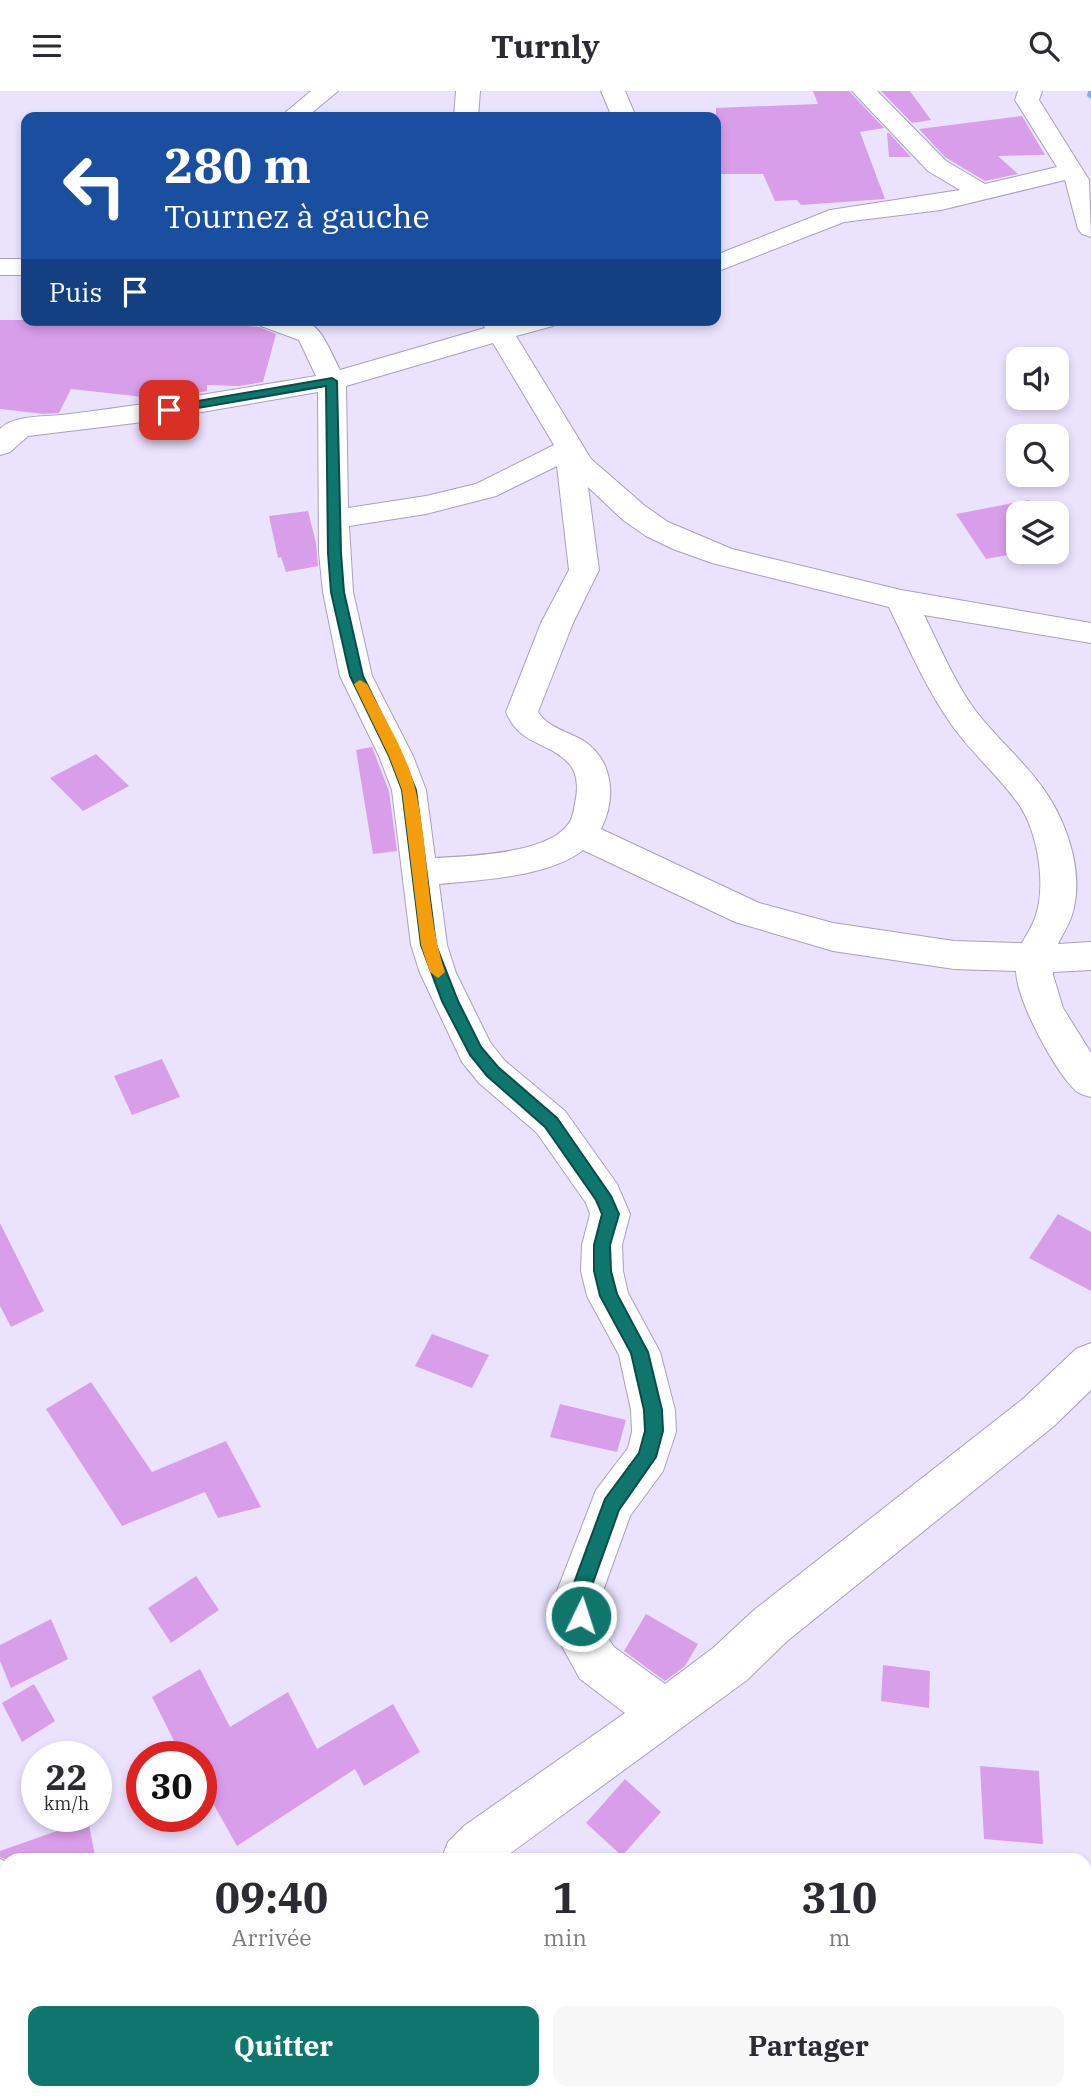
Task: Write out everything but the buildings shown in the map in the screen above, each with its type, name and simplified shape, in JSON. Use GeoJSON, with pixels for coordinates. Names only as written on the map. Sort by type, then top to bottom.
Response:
{"type":"FeatureCollection","features":[{"type":"Feature","properties":{"kind":"street"},"geometry":{"type":"LineString","coordinates":[[299,112],[326,91]]}},
{"type":"Feature","properties":{"kind":"street"},"geometry":{"type":"LineString","coordinates":[[466,112],[468,91]]}},
{"type":"Feature","properties":{"kind":"street"},"geometry":{"type":"LineString","coordinates":[[613,91],[622,112]]}},
{"type":"Feature","properties":{"kind":"street"},"geometry":{"type":"LineString","coordinates":[[864,91],[937,166],[983,193]]}},
{"type":"Feature","properties":{"kind":"street"},"geometry":{"type":"LineString","coordinates":[[1030,91],[1027,100],[1082,191],[1091,229]]}},
{"type":"Feature","properties":{"kind":"street"},"geometry":{"type":"LineString","coordinates":[[721,262],[839,215],[983,193],[1072,171]]}},
{"type":"Feature","properties":{"kind":"street"},"geometry":{"type":"LineString","coordinates":[[0,267],[21,267]]}},
{"type":"Feature","properties":{"kind":"street"},"geometry":{"type":"LineString","coordinates":[[291,326],[310,335],[332,381],[338,592],[356,676],[396,756],[409,790],[429,945],[450,1001],[475,1051],[492,1072],[551,1122],[603,1196],[610,1214],[602,1245],[602,1271],[608,1296],[639,1352],[653,1410],[654,1431],[647,1457],[612,1505],[580,1591],[582,1641],[597,1663],[665,1713]]}},
{"type":"Feature","properties":{"kind":"street"},"geometry":{"type":"LineString","coordinates":[[0,446],[15,430],[28,427],[143,414],[332,381],[496,326],[580,464],[634,513],[684,542],[723,556],[901,600],[1091,633]]}},
{"type":"Feature","properties":{"kind":"street"},"geometry":{"type":"LineString","coordinates":[[334,519],[426,505],[486,490],[569,449]]}},
{"type":"Feature","properties":{"kind":"street"},"geometry":{"type":"LineString","coordinates":[[421,872],[471,869],[540,856],[580,834],[590,815],[595,796],[593,775],[582,757],[568,745],[531,726],[523,719],[522,712],[547,653],[556,623],[584,570],[569,449]]}},
{"type":"Feature","properties":{"kind":"street"},"geometry":{"type":"LineString","coordinates":[[901,600],[939,677],[965,719],[1033,798],[1046,824],[1059,880],[1054,914],[1035,958],[1038,986],[1051,1024],[1091,1082]]}},
{"type":"Feature","properties":{"kind":"street"},"geometry":{"type":"LineString","coordinates":[[580,834],[748,913],[833,937],[954,955],[1035,958],[1091,956]]}},
{"type":"Feature","properties":{"kind":"street"},"geometry":{"type":"LineString","coordinates":[[473,1853],[665,1713],[1039,1412],[1091,1362]]}},
{"type":"Feature","properties":{"kind":"slow traffic"},"geometry":{"type":"LineString","coordinates":[[360,684],[396,756],[409,790],[420,862],[422,905],[429,945],[438,972]]}},
{"type":"Feature","properties":{"kind":"route"},"geometry":{"type":"LineString","coordinates":[[169,410],[332,381],[334,553],[338,592],[356,676],[396,756],[409,790],[429,945],[450,1001],[475,1051],[492,1072],[551,1122],[603,1196],[610,1214],[608,1231],[602,1245],[602,1271],[608,1296],[639,1352],[653,1410],[654,1431],[647,1457],[612,1505],[580,1591],[581,1616]]}}]}
